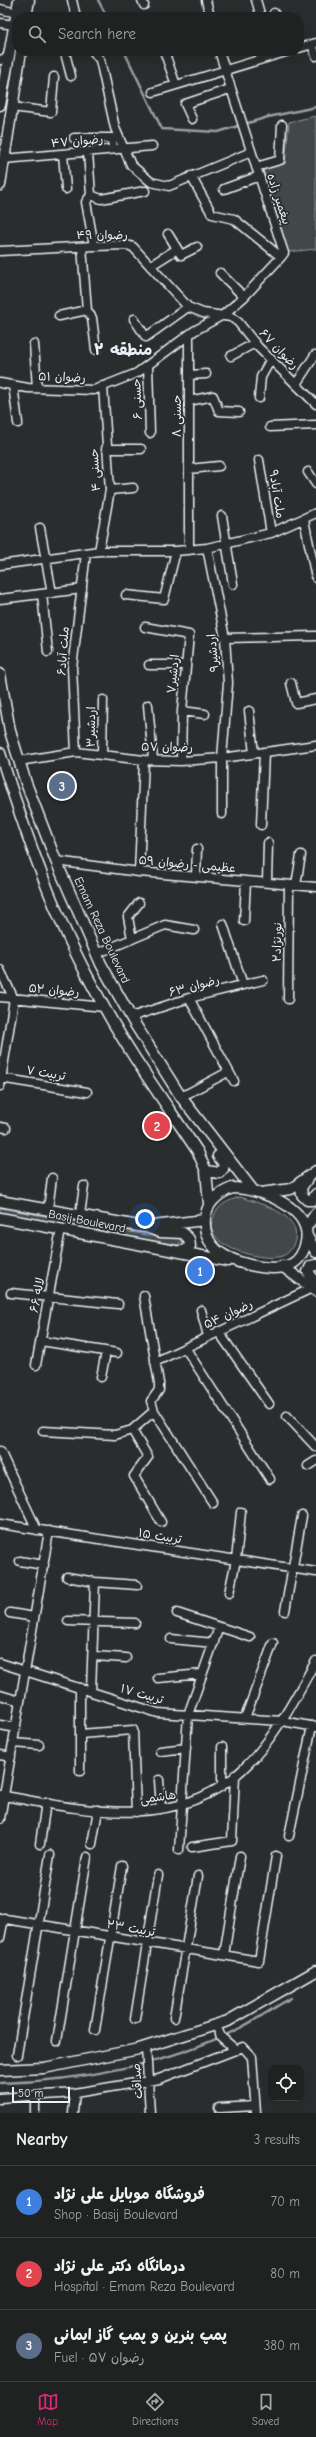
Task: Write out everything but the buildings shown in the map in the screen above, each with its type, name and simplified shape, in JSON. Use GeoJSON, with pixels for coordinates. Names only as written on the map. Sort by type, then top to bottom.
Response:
{"type":"FeatureCollection","features":[{"type":"Feature","properties":{"kind":"main road"},"geometry":{"type":"LineString","coordinates":[[19,0],[21,12]]}},
{"type":"Feature","properties":{"kind":"main road"},"geometry":{"type":"LineString","coordinates":[[23,12],[29,0]]}},
{"type":"Feature","properties":{"kind":"main road"},"geometry":{"type":"LineString","coordinates":[[0,105],[4,59],[12,34]]}},
{"type":"Feature","properties":{"kind":"main road"},"geometry":{"type":"LineString","coordinates":[[0,185],[20,56]]}},
{"type":"Feature","properties":{"kind":"main road","name":"Emam Reza Boulevard"},"geometry":{"type":"LineString","coordinates":[[0,674],[10,731],[19,761],[56,861],[96,954],[131,1017],[181,1097],[256,1191]]}},
{"type":"Feature","properties":{"kind":"main road"},"geometry":{"type":"LineString","coordinates":[[0,753],[46,883],[76,953],[104,1007],[198,1152],[206,1171],[209,1204],[205,1220],[207,1237],[213,1247],[223,1255],[240,1263],[264,1267],[291,1264],[299,1259],[305,1249],[307,1232],[316,1213]]}},
{"type":"Feature","properties":{"kind":"main road"},"geometry":{"type":"LineString","coordinates":[[181,1097],[196,1126],[224,1164],[223,1170],[219,1173],[206,1171]]}},
{"type":"Feature","properties":{"kind":"main road"},"geometry":{"type":"LineString","coordinates":[[209,1204],[232,1188],[256,1191],[291,1189],[307,1179],[316,1171]]}},
{"type":"Feature","properties":{"kind":"main road"},"geometry":{"type":"LineString","coordinates":[[307,1179],[301,1188],[302,1194],[308,1200],[312,1200],[316,1194]]}},
{"type":"Feature","properties":{"kind":"main road"},"geometry":{"type":"LineString","coordinates":[[256,1191],[290,1206],[302,1220],[316,1252]]}},
{"type":"Feature","properties":{"kind":"main road","name":"Basij Boulevard"},"geometry":{"type":"LineString","coordinates":[[0,1201],[144,1227],[205,1220]]}},
{"type":"Feature","properties":{"kind":"main road","name":"Basij Boulevard"},"geometry":{"type":"LineString","coordinates":[[0,1218],[240,1263]]}},
{"type":"Feature","properties":{"kind":"main road"},"geometry":{"type":"LineString","coordinates":[[144,1227],[160,1232],[184,1233],[189,1239],[190,1246],[185,1251],[177,1251]]}},
{"type":"Feature","properties":{"kind":"main road"},"geometry":{"type":"LineString","coordinates":[[315,1287],[308,1272],[311,1266],[316,1265]]}},
{"type":"Feature","properties":{"kind":"main road"},"geometry":{"type":"LineString","coordinates":[[282,1266],[315,1287]]}},
{"type":"Feature","properties":{"kind":"main road"},"geometry":{"type":"LineString","coordinates":[[0,2070],[44,2068],[146,2047],[228,2021],[316,1971]]}},
{"type":"Feature","properties":{"kind":"street"},"geometry":{"type":"LineString","coordinates":[[72,0],[75,12]]}},
{"type":"Feature","properties":{"kind":"street"},"geometry":{"type":"LineString","coordinates":[[206,0],[209,12]]}},
{"type":"Feature","properties":{"kind":"street"},"geometry":{"type":"LineString","coordinates":[[256,0],[260,12]]}},
{"type":"Feature","properties":{"kind":"street"},"geometry":{"type":"LineString","coordinates":[[0,9],[12,12]]}},
{"type":"Feature","properties":{"kind":"street"},"geometry":{"type":"LineString","coordinates":[[0,23],[12,25]]}},
{"type":"Feature","properties":{"kind":"street"},"geometry":{"type":"LineString","coordinates":[[304,46],[314,43],[316,56]]}},
{"type":"Feature","properties":{"kind":"street"},"geometry":{"type":"LineString","coordinates":[[66,56],[71,76]]}},
{"type":"Feature","properties":{"kind":"street"},"geometry":{"type":"LineString","coordinates":[[97,56],[100,60],[115,128],[131,164],[151,182],[169,186],[251,152]]}},
{"type":"Feature","properties":{"kind":"street"},"geometry":{"type":"LineString","coordinates":[[166,56],[176,85]]}},
{"type":"Feature","properties":{"kind":"street","name":"پیغمبر زاده"},"geometry":{"type":"LineString","coordinates":[[220,56],[284,253],[281,257]]}},
{"type":"Feature","properties":{"kind":"street"},"geometry":{"type":"LineString","coordinates":[[153,92],[272,56]]}},
{"type":"Feature","properties":{"kind":"street"},"geometry":{"type":"LineString","coordinates":[[12,107],[51,112],[54,77]]}},
{"type":"Feature","properties":{"kind":"street"},"geometry":{"type":"LineString","coordinates":[[192,119],[185,104],[230,89]]}},
{"type":"Feature","properties":{"kind":"street"},"geometry":{"type":"LineString","coordinates":[[256,167],[280,160],[282,125]]}},
{"type":"Feature","properties":{"kind":"street"},"geometry":{"type":"LineString","coordinates":[[74,138],[112,138],[113,149]]}},
{"type":"Feature","properties":{"kind":"street","name":"رضوان ۴۷"},"geometry":{"type":"LineString","coordinates":[[4,159],[152,146]]}},
{"type":"Feature","properties":{"kind":"street"},"geometry":{"type":"LineString","coordinates":[[88,152],[91,195],[86,202],[94,246]]}},
{"type":"Feature","properties":{"kind":"street"},"geometry":{"type":"LineString","coordinates":[[63,154],[66,189]]}},
{"type":"Feature","properties":{"kind":"street"},"geometry":{"type":"LineString","coordinates":[[191,176],[212,214],[234,219],[281,257],[244,297],[223,315]]}},
{"type":"Feature","properties":{"kind":"street"},"geometry":{"type":"LineString","coordinates":[[224,189],[259,176]]}},
{"type":"Feature","properties":{"kind":"street"},"geometry":{"type":"LineString","coordinates":[[91,195],[100,200],[145,191]]}},
{"type":"Feature","properties":{"kind":"street"},"geometry":{"type":"LineString","coordinates":[[168,234],[181,255],[197,246]]}},
{"type":"Feature","properties":{"kind":"street","name":"رضوان ۴۹"},"geometry":{"type":"LineString","coordinates":[[0,251],[127,245],[133,247],[188,307],[203,313],[223,315]]}},
{"type":"Feature","properties":{"kind":"street"},"geometry":{"type":"LineString","coordinates":[[82,247],[87,310],[92,318],[96,350]]}},
{"type":"Feature","properties":{"kind":"street"},"geometry":{"type":"LineString","coordinates":[[150,266],[177,249]]}},
{"type":"Feature","properties":{"kind":"street"},"geometry":{"type":"LineString","coordinates":[[220,273],[244,297]]}},
{"type":"Feature","properties":{"kind":"street"},"geometry":{"type":"LineString","coordinates":[[134,319],[146,337],[188,307]]}},
{"type":"Feature","properties":{"kind":"street"},"geometry":{"type":"LineString","coordinates":[[59,316],[87,310]]}},
{"type":"Feature","properties":{"kind":"street","name":"رضوان ۵۱"},"geometry":{"type":"LineString","coordinates":[[0,382],[37,388],[94,390],[137,373],[188,336],[223,315]]}},
{"type":"Feature","properties":{"kind":"street","name":"رضوان ۶۷"},"geometry":{"type":"LineString","coordinates":[[223,315],[231,316],[238,322],[255,343],[316,404]]}},
{"type":"Feature","properties":{"kind":"street","name":"حسنی ۸"},"geometry":{"type":"LineString","coordinates":[[188,336],[189,550]]}},
{"type":"Feature","properties":{"kind":"street"},"geometry":{"type":"LineString","coordinates":[[231,356],[255,343]]}},
{"type":"Feature","properties":{"kind":"street"},"geometry":{"type":"LineString","coordinates":[[34,344],[37,388]]}},
{"type":"Feature","properties":{"kind":"street"},"geometry":{"type":"LineString","coordinates":[[296,384],[315,355]]}},
{"type":"Feature","properties":{"kind":"street"},"geometry":{"type":"LineString","coordinates":[[259,398],[260,377],[271,359]]}},
{"type":"Feature","properties":{"kind":"street","name":"حسنی ۶"},"geometry":{"type":"LineString","coordinates":[[148,365],[150,433]]}},
{"type":"Feature","properties":{"kind":"street"},"geometry":{"type":"LineString","coordinates":[[189,376],[206,374]]}},
{"type":"Feature","properties":{"kind":"street"},"geometry":{"type":"LineString","coordinates":[[13,385],[18,423]]}},
{"type":"Feature","properties":{"kind":"street","name":"حسنی ۴"},"geometry":{"type":"LineString","coordinates":[[99,551],[110,490],[106,449],[103,386]]}},
{"type":"Feature","properties":{"kind":"street"},"geometry":{"type":"LineString","coordinates":[[189,401],[213,396],[219,411],[239,412]]}},
{"type":"Feature","properties":{"kind":"street"},"geometry":{"type":"LineString","coordinates":[[270,427],[316,425]]}},
{"type":"Feature","properties":{"kind":"street"},"geometry":{"type":"LineString","coordinates":[[106,449],[141,449]]}},
{"type":"Feature","properties":{"kind":"street","name":"ملت آباد۹"},"geometry":{"type":"LineString","coordinates":[[259,460],[271,533]]}},
{"type":"Feature","properties":{"kind":"street"},"geometry":{"type":"LineString","coordinates":[[189,469],[219,466]]}},
{"type":"Feature","properties":{"kind":"street"},"geometry":{"type":"LineString","coordinates":[[308,472],[316,484]]}},
{"type":"Feature","properties":{"kind":"street"},"geometry":{"type":"LineString","coordinates":[[110,490],[133,488]]}},
{"type":"Feature","properties":{"kind":"street"},"geometry":{"type":"LineString","coordinates":[[0,565],[99,551],[176,552],[207,548],[271,533],[304,520],[316,513]]}},
{"type":"Feature","properties":{"kind":"street"},"geometry":{"type":"LineString","coordinates":[[222,516],[233,584]]}},
{"type":"Feature","properties":{"kind":"street"},"geometry":{"type":"LineString","coordinates":[[304,520],[316,578]]}},
{"type":"Feature","properties":{"kind":"street"},"geometry":{"type":"LineString","coordinates":[[40,528],[52,593]]}},
{"type":"Feature","properties":{"kind":"street","name":"اردشیر۹"},"geometry":{"type":"LineString","coordinates":[[207,548],[225,638],[228,683],[222,758],[222,814]]}},
{"type":"Feature","properties":{"kind":"street"},"geometry":{"type":"LineString","coordinates":[[126,595],[164,599],[176,552]]}},
{"type":"Feature","properties":{"kind":"street","name":"ملت آباد۶"},"geometry":{"type":"LineString","coordinates":[[76,752],[72,668],[86,553]]}},
{"type":"Feature","properties":{"kind":"street"},"geometry":{"type":"LineString","coordinates":[[0,599],[82,589]]}},
{"type":"Feature","properties":{"kind":"street"},"geometry":{"type":"LineString","coordinates":[[42,594],[48,652]]}},
{"type":"Feature","properties":{"kind":"street","name":"اردشیر۷"},"geometry":{"type":"LineString","coordinates":[[145,627],[189,634],[182,711],[181,761]]}},
{"type":"Feature","properties":{"kind":"street"},"geometry":{"type":"LineString","coordinates":[[225,638],[316,636]]}},
{"type":"Feature","properties":{"kind":"street"},"geometry":{"type":"LineString","coordinates":[[149,665],[186,665]]}},
{"type":"Feature","properties":{"kind":"street"},"geometry":{"type":"LineString","coordinates":[[291,683],[296,703],[316,699]]}},
{"type":"Feature","properties":{"kind":"street","name":"اردشیر۳"},"geometry":{"type":"LineString","coordinates":[[102,754],[103,700]]}},
{"type":"Feature","properties":{"kind":"street"},"geometry":{"type":"LineString","coordinates":[[148,705],[153,758]]}},
{"type":"Feature","properties":{"kind":"street"},"geometry":{"type":"LineString","coordinates":[[182,711],[205,714]]}},
{"type":"Feature","properties":{"kind":"street"},"geometry":{"type":"LineString","coordinates":[[249,711],[254,753]]}},
{"type":"Feature","properties":{"kind":"street","name":"رضوان ۵۷"},"geometry":{"type":"LineString","coordinates":[[19,761],[76,752],[144,760],[153,758],[181,761],[222,758],[316,745]]}},
{"type":"Feature","properties":{"kind":"street"},"geometry":{"type":"LineString","coordinates":[[261,826],[264,752]]}},
{"type":"Feature","properties":{"kind":"street"},"geometry":{"type":"LineString","coordinates":[[139,872],[144,760]]}},
{"type":"Feature","properties":{"kind":"street"},"geometry":{"type":"LineString","coordinates":[[267,882],[268,843]]}},
{"type":"Feature","properties":{"kind":"street"},"geometry":{"type":"LineString","coordinates":[[196,876],[197,848]]}},
{"type":"Feature","properties":{"kind":"street","name":"نورنژاد۲"},"geometry":{"type":"LineString","coordinates":[[288,999],[293,885],[301,855]]}},
{"type":"Feature","properties":{"kind":"street","name":"عظیمی - رضوان ۵۹"},"geometry":{"type":"LineString","coordinates":[[56,861],[139,872],[316,887]]}},
{"type":"Feature","properties":{"kind":"street"},"geometry":{"type":"LineString","coordinates":[[244,921],[246,881]]}},
{"type":"Feature","properties":{"kind":"street"},"geometry":{"type":"LineString","coordinates":[[132,939],[128,917],[138,903]]}},
{"type":"Feature","properties":{"kind":"street"},"geometry":{"type":"LineString","coordinates":[[223,924],[243,985]]}},
{"type":"Feature","properties":{"kind":"street"},"geometry":{"type":"LineString","coordinates":[[96,954],[165,925],[194,930]]}},
{"type":"Feature","properties":{"kind":"street"},"geometry":{"type":"LineString","coordinates":[[0,970],[14,999],[0,1081]]}},
{"type":"Feature","properties":{"kind":"street","name":"رضوان ۶۳"},"geometry":{"type":"LineString","coordinates":[[131,1017],[189,998],[263,980]]}},
{"type":"Feature","properties":{"kind":"street","name":"رضوان ۵۲"},"geometry":{"type":"LineString","coordinates":[[1,997],[104,1007]]}},
{"type":"Feature","properties":{"kind":"street"},"geometry":{"type":"LineString","coordinates":[[189,998],[234,1081]]}},
{"type":"Feature","properties":{"kind":"street"},"geometry":{"type":"LineString","coordinates":[[181,1097],[228,1072]]}},
{"type":"Feature","properties":{"kind":"street","name":"تربیت ۷"},"geometry":{"type":"LineString","coordinates":[[0,1081],[87,1092]]}},
{"type":"Feature","properties":{"kind":"street"},"geometry":{"type":"LineString","coordinates":[[161,1122],[173,1115]]}},
{"type":"Feature","properties":{"kind":"street"},"geometry":{"type":"LineString","coordinates":[[48,1209],[52,1178]]}},
{"type":"Feature","properties":{"kind":"street"},"geometry":{"type":"LineString","coordinates":[[80,1215],[84,1186]]}},
{"type":"Feature","properties":{"kind":"street","name":"لاله ۶۶"},"geometry":{"type":"LineString","coordinates":[[36,1365],[61,1229]]}},
{"type":"Feature","properties":{"kind":"street","name":"رضوان ۵۴"},"geometry":{"type":"LineString","coordinates":[[154,1362],[186,1349],[218,1330],[315,1287]]}},
{"type":"Feature","properties":{"kind":"street"},"geometry":{"type":"LineString","coordinates":[[11,1293],[118,1304]]}},
{"type":"Feature","properties":{"kind":"street"},"geometry":{"type":"LineString","coordinates":[[144,1296],[154,1362],[160,1383],[159,1390],[151,1401],[154,1411],[213,1503]]}},
{"type":"Feature","properties":{"kind":"street"},"geometry":{"type":"LineString","coordinates":[[201,1310],[208,1336]]}},
{"type":"Feature","properties":{"kind":"street"},"geometry":{"type":"LineString","coordinates":[[218,1330],[269,1404]]}},
{"type":"Feature","properties":{"kind":"street"},"geometry":{"type":"LineString","coordinates":[[40,1341],[117,1353]]}},
{"type":"Feature","properties":{"kind":"street"},"geometry":{"type":"LineString","coordinates":[[186,1349],[270,1479]]}},
{"type":"Feature","properties":{"kind":"street"},"geometry":{"type":"LineString","coordinates":[[101,1378],[106,1352]]}},
{"type":"Feature","properties":{"kind":"street"},"geometry":{"type":"LineString","coordinates":[[43,1432],[115,1435],[132,1430],[154,1411]]}},
{"type":"Feature","properties":{"kind":"street"},"geometry":{"type":"LineString","coordinates":[[287,1416],[316,1447]]}},
{"type":"Feature","properties":{"kind":"street"},"geometry":{"type":"LineString","coordinates":[[132,1430],[148,1457],[134,1476],[161,1522]]}},
{"type":"Feature","properties":{"kind":"street"},"geometry":{"type":"LineString","coordinates":[[0,1451],[37,1530]]}},
{"type":"Feature","properties":{"kind":"street"},"geometry":{"type":"LineString","coordinates":[[308,1466],[316,1461]]}},
{"type":"Feature","properties":{"kind":"street"},"geometry":{"type":"LineString","coordinates":[[229,1593],[236,1560],[242,1512]]}},
{"type":"Feature","properties":{"kind":"street"},"geometry":{"type":"LineString","coordinates":[[285,1611],[302,1516]]}},
{"type":"Feature","properties":{"kind":"street","name":"تربیت ۱۵"},"geometry":{"type":"LineString","coordinates":[[0,1524],[316,1572]]}},
{"type":"Feature","properties":{"kind":"street"},"geometry":{"type":"LineString","coordinates":[[0,1819],[2,1795],[16,1728],[49,1532]]}},
{"type":"Feature","properties":{"kind":"street"},"geometry":{"type":"LineString","coordinates":[[20,1561],[44,1565]]}},
{"type":"Feature","properties":{"kind":"street"},"geometry":{"type":"LineString","coordinates":[[67,1577],[95,1582],[137,1585]]}},
{"type":"Feature","properties":{"kind":"street"},"geometry":{"type":"LineString","coordinates":[[91,1692],[95,1582]]}},
{"type":"Feature","properties":{"kind":"street"},"geometry":{"type":"LineString","coordinates":[[10,1613],[34,1617]]}},
{"type":"Feature","properties":{"kind":"street"},"geometry":{"type":"LineString","coordinates":[[177,1613],[250,1637]]}},
{"type":"Feature","properties":{"kind":"street"},"geometry":{"type":"LineString","coordinates":[[68,1621],[135,1623]]}},
{"type":"Feature","properties":{"kind":"street"},"geometry":{"type":"LineString","coordinates":[[179,1850],[188,1715],[219,1627]]}},
{"type":"Feature","properties":{"kind":"street"},"geometry":{"type":"LineString","coordinates":[[171,1640],[214,1643]]}},
{"type":"Feature","properties":{"kind":"street"},"geometry":{"type":"LineString","coordinates":[[245,1718],[273,1643]]}},
{"type":"Feature","properties":{"kind":"street"},"geometry":{"type":"LineString","coordinates":[[93,1656],[126,1658]]}},
{"type":"Feature","properties":{"kind":"street","name":"هاشمی"},"geometry":{"type":"LineString","coordinates":[[2,1795],[98,1810],[136,1812],[182,1806],[222,1786],[244,1769],[282,1721],[316,1661]]}},
{"type":"Feature","properties":{"kind":"street","name":"تربیت ۱۷"},"geometry":{"type":"LineString","coordinates":[[0,1663],[158,1713],[282,1721],[314,1726]]}},
{"type":"Feature","properties":{"kind":"street"},"geometry":{"type":"LineString","coordinates":[[158,1678],[202,1674]]}},
{"type":"Feature","properties":{"kind":"street"},"geometry":{"type":"LineString","coordinates":[[80,1688],[80,1771]]}},
{"type":"Feature","properties":{"kind":"street"},"geometry":{"type":"LineString","coordinates":[[0,1695],[20,1701]]}},
{"type":"Feature","properties":{"kind":"street"},"geometry":{"type":"LineString","coordinates":[[0,1725],[16,1728]]}},
{"type":"Feature","properties":{"kind":"street"},"geometry":{"type":"LineString","coordinates":[[290,1836],[314,1726]]}},
{"type":"Feature","properties":{"kind":"street"},"geometry":{"type":"LineString","coordinates":[[80,1734],[133,1730],[136,1812]]}},
{"type":"Feature","properties":{"kind":"street"},"geometry":{"type":"LineString","coordinates":[[13,1743],[39,1745]]}},
{"type":"Feature","properties":{"kind":"street"},"geometry":{"type":"LineString","coordinates":[[222,1747],[222,1786]]}},
{"type":"Feature","properties":{"kind":"street"},"geometry":{"type":"LineString","coordinates":[[160,1751],[186,1748]]}},
{"type":"Feature","properties":{"kind":"street"},"geometry":{"type":"LineString","coordinates":[[0,1755],[10,1757]]}},
{"type":"Feature","properties":{"kind":"street"},"geometry":{"type":"LineString","coordinates":[[192,1846],[232,1841],[235,1775]]}},
{"type":"Feature","properties":{"kind":"street"},"geometry":{"type":"LineString","coordinates":[[159,1780],[161,1809]]}},
{"type":"Feature","properties":{"kind":"street"},"geometry":{"type":"LineString","coordinates":[[40,1844],[46,1802]]}},
{"type":"Feature","properties":{"kind":"street"},"geometry":{"type":"LineString","coordinates":[[92,1844],[98,1810]]}},
{"type":"Feature","properties":{"kind":"street"},"geometry":{"type":"LineString","coordinates":[[17,2055],[50,1855]]}},
{"type":"Feature","properties":{"kind":"street"},"geometry":{"type":"LineString","coordinates":[[224,1956],[240,1856]]}},
{"type":"Feature","properties":{"kind":"street","name":"تربیت ۲۳"},"geometry":{"type":"LineString","coordinates":[[2,1918],[259,1961],[276,1856]]}},
{"type":"Feature","properties":{"kind":"street"},"geometry":{"type":"LineString","coordinates":[[57,2041],[87,1857]]}},
{"type":"Feature","properties":{"kind":"street"},"geometry":{"type":"LineString","coordinates":[[95,2030],[122,1866]]}},
{"type":"Feature","properties":{"kind":"street"},"geometry":{"type":"LineString","coordinates":[[135,2019],[158,1875]]}},
{"type":"Feature","properties":{"kind":"street"},"geometry":{"type":"LineString","coordinates":[[174,2018],[198,1876]]}},
{"type":"Feature","properties":{"kind":"street"},"geometry":{"type":"LineString","coordinates":[[0,1938],[2,1918]]}},
{"type":"Feature","properties":{"kind":"street"},"geometry":{"type":"LineString","coordinates":[[216,2025],[221,2037],[236,2050]]}},
{"type":"Feature","properties":{"kind":"street","name":"صداقت"},"geometry":{"type":"LineString","coordinates":[[146,2047],[150,2113]]}},
{"type":"Feature","properties":{"kind":"street"},"geometry":{"type":"LineString","coordinates":[[0,2098],[75,2093],[159,2079],[243,2047],[252,2056],[256,2110],[218,2108]]}},
{"type":"Feature","properties":{"kind":"street"},"geometry":{"type":"LineString","coordinates":[[73,2113],[75,2093]]}},
{"type":"Feature","properties":{"kind":"street"},"geometry":{"type":"LineString","coordinates":[[35,2096],[35,2113]]}},
{"type":"Feature","properties":{"kind":"shaded area"},"geometry":{"type":"Polygon","coordinates":[[[316,116],[316,249],[288,252],[263,169],[285,164],[289,122],[316,116]]]}},
{"type":"Feature","properties":{"kind":"shaded area"},"geometry":{"type":"Polygon","coordinates":[[[240,1197],[267,1206],[285,1216],[291,1223],[295,1231],[295,1240],[292,1248],[287,1254],[282,1256],[267,1257],[241,1252],[225,1245],[217,1238],[211,1226],[214,1215],[224,1204],[240,1197]]]}},
{"type":"Feature","properties":{"kind":"shaded area"},"geometry":{"type":"Polygon","coordinates":[[[0,1208],[157,1237],[180,1237],[183,1241],[177,1245],[0,1214],[0,1208]]]}},
{"type":"Feature","properties":{"kind":"waterway"},"geometry":{"type":"LineString","coordinates":[[98,0],[104,12]]}},
{"type":"Feature","properties":{"kind":"waterway"},"geometry":{"type":"LineString","coordinates":[[126,56],[162,129],[218,132],[268,117],[316,107]]}},
{"type":"Feature","properties":{"kind":"waterway"},"geometry":{"type":"LineString","coordinates":[[0,2083],[62,2079],[124,2068],[155,2060],[214,2040],[255,2020],[291,1998]]}},
{"type":"Feature","properties":{"kind":"place","name":"پمپ بنرین و پمپ گاز ایمانی"},"geometry":{"type":"Point","coordinates":[62,786]}},
{"type":"Feature","properties":{"kind":"place","name":"درمانگاه دکتر علی نژاد"},"geometry":{"type":"Point","coordinates":[157,1126]}},
{"type":"Feature","properties":{"kind":"place","name":"فروشگاه موبایل علی نژاد"},"geometry":{"type":"Point","coordinates":[200,1271]}},
{"type":"Feature","properties":{"kind":"district","name":"منطقه ۲"},"geometry":{"type":"Point","coordinates":[123,350]}}]}
